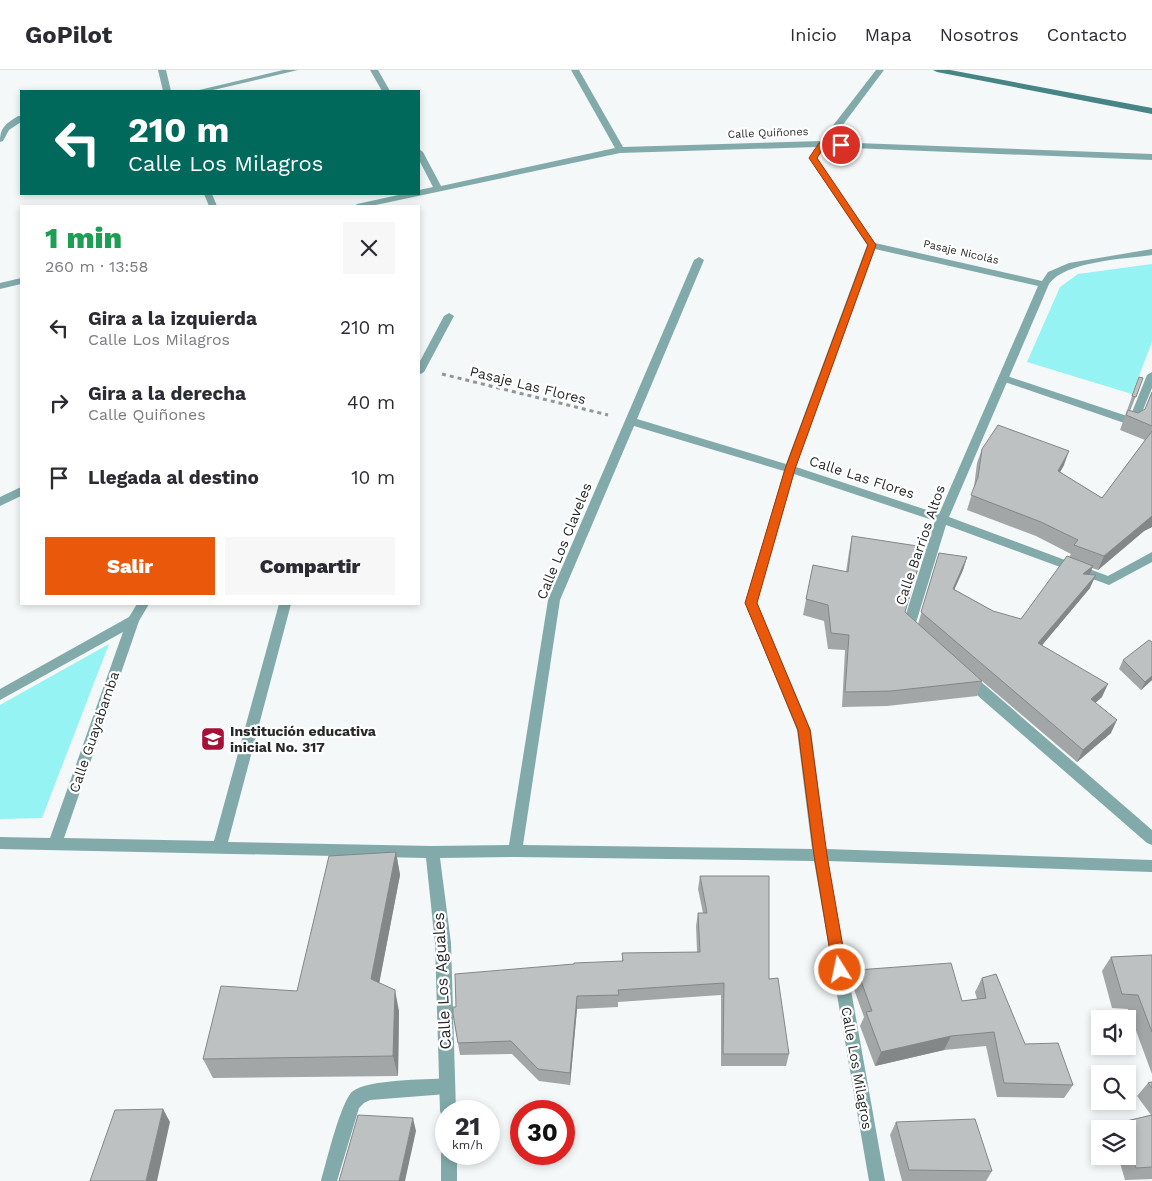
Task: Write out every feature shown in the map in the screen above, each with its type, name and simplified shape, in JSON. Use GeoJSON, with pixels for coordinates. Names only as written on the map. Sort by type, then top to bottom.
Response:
{"type":"FeatureCollection","features":[{"type":"Feature","properties":{"kind":"main road"},"geometry":{"type":"LineString","coordinates":[[937,70],[1152,111]]}},
{"type":"Feature","properties":{"kind":"street"},"geometry":{"type":"LineString","coordinates":[[162,70],[167,90]]}},
{"type":"Feature","properties":{"kind":"street"},"geometry":{"type":"LineString","coordinates":[[204,90],[294,70]]}},
{"type":"Feature","properties":{"kind":"street"},"geometry":{"type":"LineString","coordinates":[[374,70],[385,90]]}},
{"type":"Feature","properties":{"kind":"street"},"geometry":{"type":"LineString","coordinates":[[575,70],[620,150]]}},
{"type":"Feature","properties":{"kind":"street"},"geometry":{"type":"LineString","coordinates":[[872,245],[813,158],[880,70]]}},
{"type":"Feature","properties":{"kind":"street"},"geometry":{"type":"LineString","coordinates":[[0,139],[6,128],[20,119]]}},
{"type":"Feature","properties":{"kind":"street","name":"Calle Quiñones"},"geometry":{"type":"LineString","coordinates":[[420,193],[620,150],[822,144],[1152,157]]}},
{"type":"Feature","properties":{"kind":"street"},"geometry":{"type":"LineString","coordinates":[[420,154],[438,188]]}},
{"type":"Feature","properties":{"kind":"street"},"geometry":{"type":"LineString","coordinates":[[364,205],[410,195]]}},
{"type":"Feature","properties":{"kind":"street","name":"Pasaje Nicolás"},"geometry":{"type":"LineString","coordinates":[[872,245],[1044,284]]}},
{"type":"Feature","properties":{"kind":"street","name":"Calle Los Milagros"},"geometry":{"type":"LineString","coordinates":[[872,245],[790,469],[751,603],[804,730],[820,855],[877,1181]]}},
{"type":"Feature","properties":{"kind":"street","name":"Calle Barrios Altos"},"geometry":{"type":"LineString","coordinates":[[922,640],[908,628],[942,519],[1044,284],[1051,274],[1072,265],[1152,252]]}},
{"type":"Feature","properties":{"kind":"street","name":"Calle Los Claveles"},"geometry":{"type":"LineString","coordinates":[[515,851],[554,600],[700,260]]}},
{"type":"Feature","properties":{"kind":"street"},"geometry":{"type":"LineString","coordinates":[[0,286],[20,281]]}},
{"type":"Feature","properties":{"kind":"street"},"geometry":{"type":"LineString","coordinates":[[420,371],[449,316]]}},
{"type":"Feature","properties":{"kind":"street"},"geometry":{"type":"LineString","coordinates":[[1003,378],[1133,422],[1152,375]]}},
{"type":"Feature","properties":{"kind":"street","name":"Calle Las Flores"},"geometry":{"type":"LineString","coordinates":[[630,421],[790,469],[942,519],[1109,581],[1152,556]]}},
{"type":"Feature","properties":{"kind":"street"},"geometry":{"type":"LineString","coordinates":[[0,502],[20,492]]}},
{"type":"Feature","properties":{"kind":"street","name":"Calle Guayabamba"},"geometry":{"type":"LineString","coordinates":[[55,845],[132,620],[142,605]]}},
{"type":"Feature","properties":{"kind":"street"},"geometry":{"type":"LineString","coordinates":[[219,848],[286,605]]}},
{"type":"Feature","properties":{"kind":"street","name":"Calle Guayabamba"},"geometry":{"type":"LineString","coordinates":[[0,695],[132,620]]}},
{"type":"Feature","properties":{"kind":"street"},"geometry":{"type":"LineString","coordinates":[[958,671],[1152,839]]}},
{"type":"Feature","properties":{"kind":"street"},"geometry":{"type":"LineString","coordinates":[[0,844],[432,852],[515,851],[820,855],[1152,866]]}},
{"type":"Feature","properties":{"kind":"street","name":"Calle Los Aguales"},"geometry":{"type":"LineString","coordinates":[[432,852],[443,943],[448,1100]]}},
{"type":"Feature","properties":{"kind":"street"},"geometry":{"type":"LineString","coordinates":[[329,1181],[352,1104],[358,1097],[369,1092],[447,1086]]}},
{"type":"Feature","properties":{"kind":"street"},"geometry":{"type":"LineString","coordinates":[[449,1165],[449,1181]]}},
{"type":"Feature","properties":{"kind":"path","name":"Pasaje Las Flores"},"geometry":{"type":"LineString","coordinates":[[420,371],[630,421]]}},
{"type":"Feature","properties":{"kind":"shaded area"},"geometry":{"type":"Polygon","coordinates":[[[1152,264],[1152,342],[1132,394],[1027,362],[1060,287],[1078,274],[1152,264]]]}},
{"type":"Feature","properties":{"kind":"shaded area"},"geometry":{"type":"Polygon","coordinates":[[[109,644],[42,818],[0,819],[0,705],[109,644]]]}},
{"type":"Feature","properties":{"kind":"building"},"geometry":{"type":"Polygon","coordinates":[[[1139,377],[1143,378],[1136,397],[1132,396],[1139,377]]]}},
{"type":"Feature","properties":{"kind":"building"},"geometry":{"type":"Polygon","coordinates":[[[1152,392],[1152,426],[1126,415],[1128,410],[1138,413],[1145,409],[1152,392]]]}},
{"type":"Feature","properties":{"kind":"building"},"geometry":{"type":"Polygon","coordinates":[[[998,425],[1069,451],[1058,471],[1102,498],[1152,431],[1152,516],[1104,556],[1074,545],[1078,540],[1041,522],[971,495],[978,477],[982,449],[998,425]]]}},
{"type":"Feature","properties":{"kind":"building"},"geometry":{"type":"Polygon","coordinates":[[[852,536],[924,547],[905,612],[982,681],[891,691],[845,692],[849,635],[831,633],[828,605],[806,599],[813,565],[848,572],[852,536]]]}},
{"type":"Feature","properties":{"kind":"building"},"geometry":{"type":"Polygon","coordinates":[[[939,553],[967,557],[953,589],[993,611],[1021,619],[1067,556],[1093,566],[1083,574],[1096,575],[1038,643],[1108,684],[1091,699],[1117,720],[1083,750],[921,612],[939,553]]]}},
{"type":"Feature","properties":{"kind":"building"},"geometry":{"type":"Polygon","coordinates":[[[1149,640],[1152,642],[1152,676],[1145,682],[1123,660],[1149,640]]]}},
{"type":"Feature","properties":{"kind":"building"},"geometry":{"type":"Polygon","coordinates":[[[396,852],[371,979],[395,990],[393,1056],[203,1059],[221,986],[297,991],[329,856],[396,852]]]}},
{"type":"Feature","properties":{"kind":"building"},"geometry":{"type":"Polygon","coordinates":[[[700,876],[769,876],[769,979],[778,978],[789,1054],[723,1054],[724,983],[618,990],[619,995],[577,996],[570,1073],[538,1069],[511,1041],[458,1043],[453,1014],[453,1007],[456,1007],[455,974],[574,963],[623,961],[622,953],[700,952],[698,913],[707,913],[700,876]]]}},
{"type":"Feature","properties":{"kind":"building"},"geometry":{"type":"Polygon","coordinates":[[[1152,955],[1152,1032],[1138,995],[1122,994],[1111,957],[1152,955]]]}},
{"type":"Feature","properties":{"kind":"building"},"geometry":{"type":"Polygon","coordinates":[[[951,963],[962,1001],[986,998],[982,978],[996,974],[1025,1044],[1058,1043],[1073,1085],[1004,1083],[994,1032],[951,1036],[881,1052],[866,1012],[872,1011],[857,970],[951,963]]]}},
{"type":"Feature","properties":{"kind":"building"},"geometry":{"type":"Polygon","coordinates":[[[163,1109],[146,1181],[90,1181],[115,1110],[163,1109]]]}},
{"type":"Feature","properties":{"kind":"building"},"geometry":{"type":"Polygon","coordinates":[[[358,1115],[413,1118],[399,1181],[339,1181],[358,1115]]]}},
{"type":"Feature","properties":{"kind":"building"},"geometry":{"type":"Polygon","coordinates":[[[1152,1115],[1152,1167],[1136,1168],[1136,1120],[1131,1120],[1152,1115]]]}},
{"type":"Feature","properties":{"kind":"building"},"geometry":{"type":"Polygon","coordinates":[[[975,1119],[992,1171],[909,1170],[896,1122],[975,1119]]]}},
{"type":"Feature","properties":{"kind":"place","name":"Institución educativa inicial No. 317"},"geometry":{"type":"Point","coordinates":[213,739]}},
{"type":"Feature","properties":{"kind":"route"},"geometry":{"type":"LineString","coordinates":[[840,970],[820,855],[804,730],[751,603],[790,469],[872,245],[813,158],[822,144],[841,145]]}}]}
